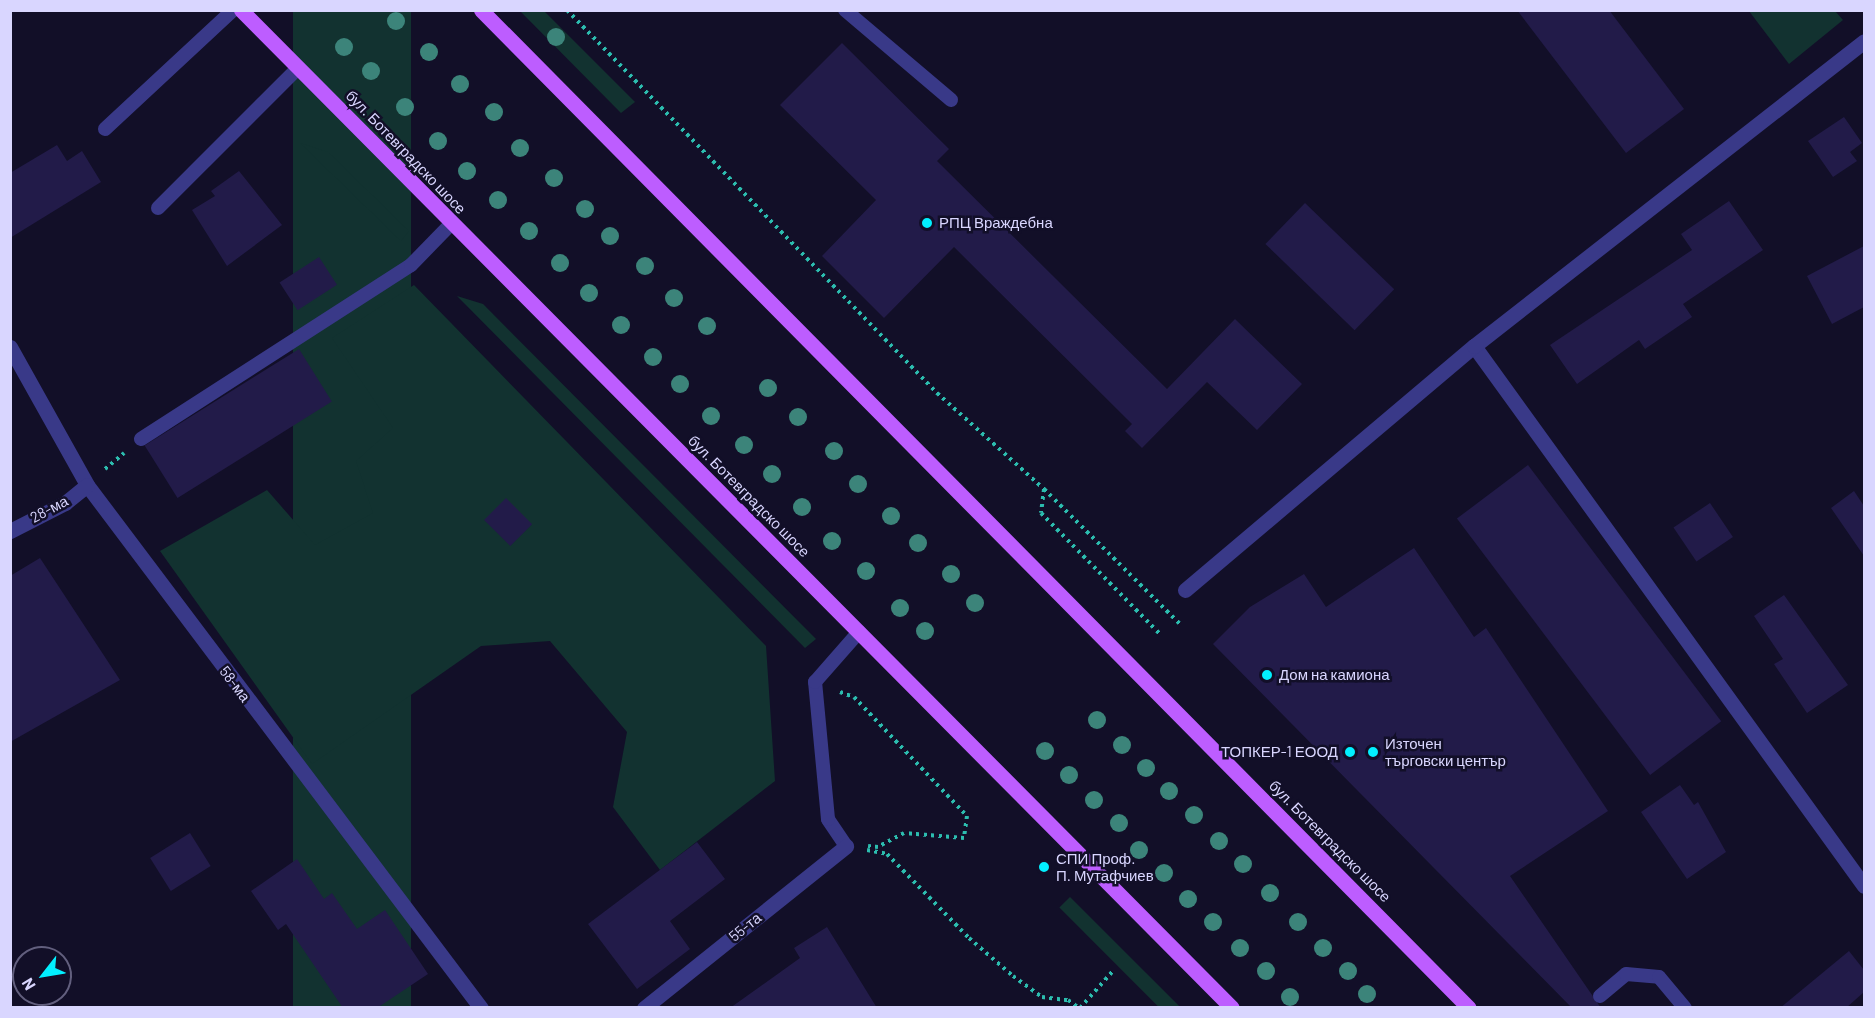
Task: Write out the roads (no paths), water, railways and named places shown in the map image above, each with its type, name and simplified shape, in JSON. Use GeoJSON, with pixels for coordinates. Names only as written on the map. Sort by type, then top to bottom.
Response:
{"type":"FeatureCollection","features":[{"type":"Feature","properties":{"kind":"main road","name":"бул. Ботевградско шосе"},"geometry":{"type":"LineString","coordinates":[[241,10],[1232,1008]]}},
{"type":"Feature","properties":{"kind":"main road","name":"бул. Ботевградско шосе"},"geometry":{"type":"LineString","coordinates":[[481,10],[1469,1008]]}},
{"type":"Feature","properties":{"kind":"street"},"geometry":{"type":"LineString","coordinates":[[1185,591],[1474,346],[1864,41]]}},
{"type":"Feature","properties":{"kind":"street"},"geometry":{"type":"LineString","coordinates":[[1474,346],[1864,886]]}},
{"type":"Feature","properties":{"kind":"street","name":"58-ма"},"geometry":{"type":"LineString","coordinates":[[10,347],[87,485],[481,1008]]}},
{"type":"Feature","properties":{"kind":"street","name":"28-ма"},"geometry":{"type":"LineString","coordinates":[[10,531],[65,503],[87,485]]}},
{"type":"Feature","properties":{"kind":"street","name":"55-та"},"geometry":{"type":"LineString","coordinates":[[644,1008],[846,846]]}},
{"type":"Feature","properties":{"kind":"lane"},"geometry":{"type":"LineString","coordinates":[[105,129],[232,10]]}},
{"type":"Feature","properties":{"kind":"lane"},"geometry":{"type":"LineString","coordinates":[[845,10],[951,100]]}},
{"type":"Feature","properties":{"kind":"lane"},"geometry":{"type":"LineString","coordinates":[[158,208],[298,68]]}},
{"type":"Feature","properties":{"kind":"lane"},"geometry":{"type":"LineString","coordinates":[[141,439],[411,265],[451,224]]}},
{"type":"Feature","properties":{"kind":"lane"},"geometry":{"type":"LineString","coordinates":[[846,846],[828,819],[815,682],[859,632]]}},
{"type":"Feature","properties":{"kind":"lane"},"geometry":{"type":"LineString","coordinates":[[1600,996],[1626,974],[1659,977],[1685,1008]]}},
{"type":"Feature","properties":{"kind":"place","name":"РПЦ Враждебна"},"geometry":{"type":"Point","coordinates":[927,223]}},
{"type":"Feature","properties":{"kind":"place","name":"Дом на камиона"},"geometry":{"type":"Point","coordinates":[1267,675]}},
{"type":"Feature","properties":{"kind":"place","name":"ТОПКЕР-1 ЕООД"},"geometry":{"type":"Point","coordinates":[1350,752]}},
{"type":"Feature","properties":{"kind":"place","name":"Източен търговски център"},"geometry":{"type":"Point","coordinates":[1373,752]}},
{"type":"Feature","properties":{"kind":"place","name":"СПИ Проф. П. Мутафчиев"},"geometry":{"type":"Point","coordinates":[1044,867]}}]}
